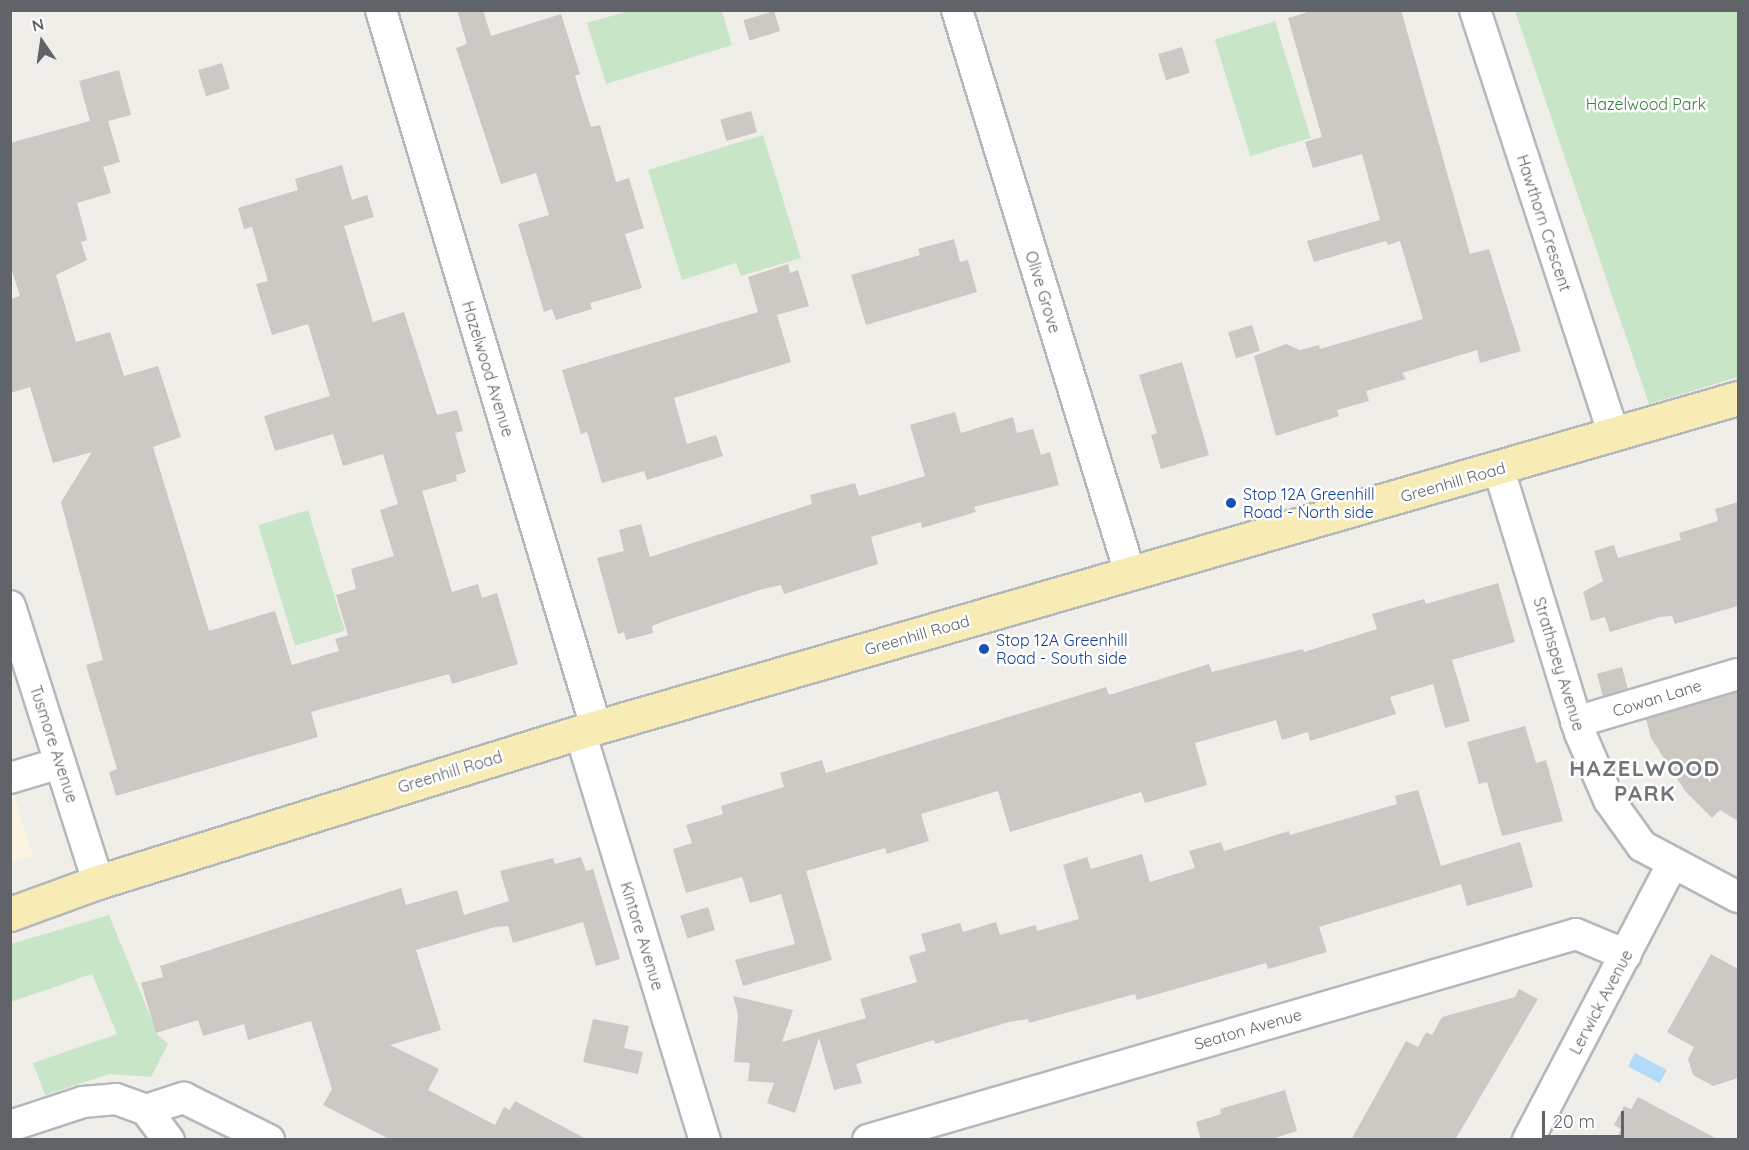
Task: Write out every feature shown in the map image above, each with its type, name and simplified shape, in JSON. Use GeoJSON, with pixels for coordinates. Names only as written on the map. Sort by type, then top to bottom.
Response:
{"type":"FeatureCollection","features":[{"type":"Feature","properties":{"kind":"main road","name":"Greenhill Road"},"geometry":{"type":"LineString","coordinates":[[10,914],[98,882],[588,730],[1130,573],[1500,470],[1738,398]]}},
{"type":"Feature","properties":{"kind":"main road","name":"Greenhill Road"},"geometry":{"type":"LineString","coordinates":[[10,900],[98,882]]}},
{"type":"Feature","properties":{"kind":"street","name":"Hazelwood Avenue"},"geometry":{"type":"LineString","coordinates":[[381,10],[588,730]]}},
{"type":"Feature","properties":{"kind":"street","name":"Olive Grove"},"geometry":{"type":"LineString","coordinates":[[957,10],[1130,573]]}},
{"type":"Feature","properties":{"kind":"street","name":"Hawthorn Crescent"},"geometry":{"type":"LineString","coordinates":[[1475,10],[1614,435]]}},
{"type":"Feature","properties":{"kind":"street","name":"Strathspey Avenue"},"geometry":{"type":"LineString","coordinates":[[1500,470],[1576,722],[1609,800],[1642,846],[1672,864],[1738,897]]}},
{"type":"Feature","properties":{"kind":"street","name":"Tusmore Avenue"},"geometry":{"type":"LineString","coordinates":[[10,606],[98,882]]}},
{"type":"Feature","properties":{"kind":"street","name":"Cowan Lane"},"geometry":{"type":"LineString","coordinates":[[1576,722],[1738,674]]}},
{"type":"Feature","properties":{"kind":"street","name":"Kintore Avenue"},"geometry":{"type":"LineString","coordinates":[[588,730],[705,1140]]}},
{"type":"Feature","properties":{"kind":"street"},"geometry":{"type":"LineString","coordinates":[[10,778],[60,763]]}},
{"type":"Feature","properties":{"kind":"street","name":"Lerwick Avenue"},"geometry":{"type":"LineString","coordinates":[[1528,1140],[1672,864]]}},
{"type":"Feature","properties":{"kind":"street","name":"Seaton Avenue"},"geometry":{"type":"LineString","coordinates":[[868,1140],[1576,934],[1626,955]]}},
{"type":"Feature","properties":{"kind":"street"},"geometry":{"type":"LineString","coordinates":[[147,1110],[183,1098],[269,1140]]}},
{"type":"Feature","properties":{"kind":"street"},"geometry":{"type":"LineString","coordinates":[[10,1126],[83,1102],[116,1100],[147,1110],[169,1140]]}},
{"type":"Feature","properties":{"kind":"shaded area"},"geometry":{"type":"Polygon","coordinates":[[[10,782],[33,856],[11,862],[10,862],[10,782]]]}},
{"type":"Feature","properties":{"kind":"green space"},"geometry":{"type":"Polygon","coordinates":[[[628,11],[722,11],[732,45],[606,84],[587,23],[628,11]]]}},
{"type":"Feature","properties":{"kind":"green space","name":"Hazelwood Park"},"geometry":{"type":"Polygon","coordinates":[[[1515,11],[1738,11],[1738,377],[1649,404],[1515,11]]]}},
{"type":"Feature","properties":{"kind":"green space"},"geometry":{"type":"Polygon","coordinates":[[[1275,21],[1311,138],[1250,156],[1215,39],[1275,21]]]}},
{"type":"Feature","properties":{"kind":"green space"},"geometry":{"type":"Polygon","coordinates":[[[763,135],[801,258],[741,276],[736,263],[682,280],[648,170],[763,135]]]}},
{"type":"Feature","properties":{"kind":"green space"},"geometry":{"type":"Polygon","coordinates":[[[308,510],[345,630],[295,646],[258,525],[308,510]]]}},
{"type":"Feature","properties":{"kind":"green space"},"geometry":{"type":"Polygon","coordinates":[[[109,915],[158,1035],[168,1044],[151,1077],[109,1074],[45,1095],[33,1063],[117,1034],[92,974],[11,1002],[11,944],[109,915]]]}},
{"type":"Feature","properties":{"kind":"water"},"geometry":{"type":"Polygon","coordinates":[[[1635,1053],[1667,1070],[1660,1083],[1628,1066],[1635,1053]]]}},
{"type":"Feature","properties":{"kind":"building"},"geometry":{"type":"Polygon","coordinates":[[[457,10],[483,10],[491,36],[561,14],[580,74],[575,76],[591,127],[600,125],[616,182],[629,178],[644,228],[625,234],[642,288],[590,303],[592,309],[556,320],[552,309],[544,312],[518,224],[549,215],[536,173],[501,184],[456,48],[467,44],[457,10]]]}},
{"type":"Feature","properties":{"kind":"building"},"geometry":{"type":"Polygon","coordinates":[[[1315,10],[1401,10],[1470,254],[1489,249],[1521,351],[1480,363],[1477,350],[1402,373],[1406,379],[1366,391],[1369,401],[1337,410],[1339,416],[1276,436],[1254,356],[1286,344],[1300,350],[1319,345],[1320,349],[1423,319],[1400,241],[1388,245],[1386,241],[1314,262],[1307,241],[1380,220],[1362,154],[1313,168],[1305,142],[1322,137],[1288,18],[1315,10]]]}},
{"type":"Feature","properties":{"kind":"building"},"geometry":{"type":"Polygon","coordinates":[[[774,11],[780,31],[750,40],[743,20],[774,11]]]}},
{"type":"Feature","properties":{"kind":"building"},"geometry":{"type":"Polygon","coordinates":[[[1182,47],[1190,73],[1166,80],[1158,54],[1182,47]]]}},
{"type":"Feature","properties":{"kind":"building"},"geometry":{"type":"Polygon","coordinates":[[[222,63],[230,89],[206,96],[198,70],[222,63]]]}},
{"type":"Feature","properties":{"kind":"building"},"geometry":{"type":"Polygon","coordinates":[[[119,70],[131,115],[108,121],[120,162],[103,167],[111,193],[77,203],[87,240],[81,242],[87,260],[56,275],[76,342],[110,332],[124,376],[158,366],[181,437],[153,447],[209,631],[275,611],[292,665],[339,651],[335,639],[348,635],[336,595],[356,589],[351,569],[394,556],[380,510],[398,504],[383,454],[343,466],[333,434],[275,451],[264,416],[330,396],[308,324],[272,335],[256,284],[268,281],[252,227],[244,229],[238,208],[298,190],[295,179],[342,165],[352,200],[367,195],[374,217],[344,226],[373,322],[404,312],[437,415],[457,410],[463,431],[455,433],[466,472],[456,475],[457,481],[422,491],[452,592],[478,584],[482,598],[497,593],[518,664],[452,684],[449,674],[311,712],[318,737],[116,796],[109,772],[117,769],[86,665],[103,660],[61,502],[92,452],[53,463],[30,387],[10,393],[10,299],[20,296],[10,265],[10,143],[90,121],[79,81],[119,70]]]}},
{"type":"Feature","properties":{"kind":"building"},"geometry":{"type":"Polygon","coordinates":[[[751,111],[757,132],[726,141],[720,120],[751,111]]]}},
{"type":"Feature","properties":{"kind":"building"},"geometry":{"type":"Polygon","coordinates":[[[954,239],[960,262],[968,260],[977,292],[866,325],[851,275],[920,255],[918,249],[954,239]]]}},
{"type":"Feature","properties":{"kind":"building"},"geometry":{"type":"Polygon","coordinates":[[[788,264],[790,273],[798,270],[809,306],[777,315],[791,362],[674,398],[687,444],[716,435],[723,456],[647,480],[644,471],[602,483],[587,432],[581,434],[562,370],[758,312],[748,277],[788,264]]]}},
{"type":"Feature","properties":{"kind":"building"},"geometry":{"type":"Polygon","coordinates":[[[1252,325],[1260,351],[1236,358],[1228,332],[1252,325]]]}},
{"type":"Feature","properties":{"kind":"building"},"geometry":{"type":"Polygon","coordinates":[[[1182,362],[1209,455],[1161,469],[1151,435],[1157,433],[1139,375],[1182,362]]]}},
{"type":"Feature","properties":{"kind":"building"},"geometry":{"type":"Polygon","coordinates":[[[955,412],[961,433],[1013,417],[1017,433],[1033,429],[1041,455],[1050,452],[1059,485],[974,507],[976,512],[922,528],[921,522],[871,537],[878,564],[784,594],[781,585],[763,589],[652,626],[653,633],[626,640],[624,632],[618,634],[597,558],[624,551],[619,530],[641,524],[650,557],[812,504],[810,495],[855,483],[859,496],[925,476],[910,425],[955,412]]]}},
{"type":"Feature","properties":{"kind":"building"},"geometry":{"type":"Polygon","coordinates":[[[1738,502],[1738,606],[1675,624],[1672,616],[1660,617],[1610,632],[1605,617],[1591,621],[1583,592],[1603,581],[1594,551],[1614,545],[1618,558],[1681,540],[1679,533],[1718,521],[1715,509],[1738,502]]]}},
{"type":"Feature","properties":{"kind":"building"},"geometry":{"type":"Polygon","coordinates":[[[1498,583],[1515,642],[1452,660],[1470,721],[1445,728],[1433,684],[1390,697],[1396,714],[1310,741],[1308,732],[1282,740],[1276,720],[1195,743],[1207,785],[1145,803],[1141,792],[1010,832],[998,791],[921,814],[929,841],[887,854],[885,848],[806,871],[832,960],[743,986],[735,960],[795,944],[781,894],[750,903],[742,877],[686,893],[673,849],[692,843],[686,825],[723,814],[721,806],[784,787],[780,773],[822,760],[826,773],[1106,687],[1109,695],[1209,664],[1212,672],[1303,649],[1304,652],[1377,629],[1372,614],[1424,599],[1426,604],[1498,583]]]}},
{"type":"Feature","properties":{"kind":"building"},"geometry":{"type":"Polygon","coordinates":[[[1622,667],[1628,689],[1603,696],[1597,674],[1622,667]]]}},
{"type":"Feature","properties":{"kind":"building"},"geometry":{"type":"Polygon","coordinates":[[[1738,692],[1738,821],[1720,810],[1712,818],[1685,791],[1651,738],[1646,719],[1738,692]]]}},
{"type":"Feature","properties":{"kind":"building"},"geometry":{"type":"Polygon","coordinates":[[[1525,726],[1536,763],[1546,760],[1563,821],[1502,836],[1487,782],[1479,784],[1467,742],[1525,726]]]}},
{"type":"Feature","properties":{"kind":"building"},"geometry":{"type":"Polygon","coordinates":[[[1418,790],[1441,866],[1520,842],[1533,887],[1467,906],[1461,884],[1319,927],[1327,952],[1268,969],[1266,963],[1137,1000],[1135,994],[1029,1023],[1028,1019],[1009,1022],[935,1044],[934,1040],[856,1064],[862,1083],[834,1090],[819,1038],[795,1113],[767,1103],[774,1083],[748,1081],[750,1063],[734,1062],[738,1015],[733,996],[793,1010],[782,1042],[866,1018],[860,999],[917,982],[909,956],[926,951],[921,934],[960,923],[963,932],[996,922],[1000,935],[1036,925],[1037,931],[1079,919],[1063,865],[1087,857],[1091,869],[1142,854],[1150,882],[1195,868],[1189,851],[1221,842],[1224,851],[1289,831],[1290,835],[1397,804],[1395,796],[1418,790]]]}},
{"type":"Feature","properties":{"kind":"building"},"geometry":{"type":"Polygon","coordinates":[[[581,857],[586,871],[593,869],[620,959],[596,966],[583,922],[513,943],[508,926],[495,927],[416,950],[441,1030],[390,1045],[439,1069],[428,1090],[495,1125],[504,1107],[510,1110],[515,1101],[588,1140],[391,1140],[323,1105],[332,1089],[311,1021],[248,1040],[244,1024],[203,1036],[198,1020],[156,1033],[141,983],[163,977],[160,966],[401,888],[406,905],[457,890],[464,915],[509,901],[500,871],[553,858],[555,864],[581,857]]]}},
{"type":"Feature","properties":{"kind":"building"},"geometry":{"type":"Polygon","coordinates":[[[708,907],[715,930],[687,938],[680,915],[708,907]]]}},
{"type":"Feature","properties":{"kind":"building"},"geometry":{"type":"Polygon","coordinates":[[[1711,954],[1738,969],[1738,1078],[1713,1086],[1693,1075],[1688,1059],[1694,1047],[1667,1032],[1711,954]]]}},
{"type":"Feature","properties":{"kind":"building"},"geometry":{"type":"Polygon","coordinates":[[[1519,989],[1538,999],[1455,1140],[1351,1140],[1406,1041],[1418,1047],[1426,1032],[1432,1035],[1442,1017],[1515,997],[1519,989]]]}},
{"type":"Feature","properties":{"kind":"building"},"geometry":{"type":"Polygon","coordinates":[[[593,1019],[629,1026],[624,1048],[643,1052],[638,1074],[583,1062],[593,1019]]]}},
{"type":"Feature","properties":{"kind":"building"},"geometry":{"type":"Polygon","coordinates":[[[1285,1090],[1297,1131],[1268,1140],[1201,1140],[1196,1122],[1221,1114],[1220,1109],[1285,1090]]]}},
{"type":"Feature","properties":{"kind":"building"},"geometry":{"type":"Polygon","coordinates":[[[1638,1097],[1719,1140],[1616,1140],[1621,1129],[1614,1125],[1624,1106],[1631,1109],[1638,1097]]]}},
{"type":"Feature","properties":{"kind":"place","name":"Stop 12A Greenhill Road - North side"},"geometry":{"type":"Point","coordinates":[1231,503]}},
{"type":"Feature","properties":{"kind":"place","name":"Stop 12A Greenhill Road - South side"},"geometry":{"type":"Point","coordinates":[984,649]}},
{"type":"Feature","properties":{"kind":"district","name":"HAZELWOOD PARK"},"geometry":{"type":"Point","coordinates":[1645,780]}}]}
